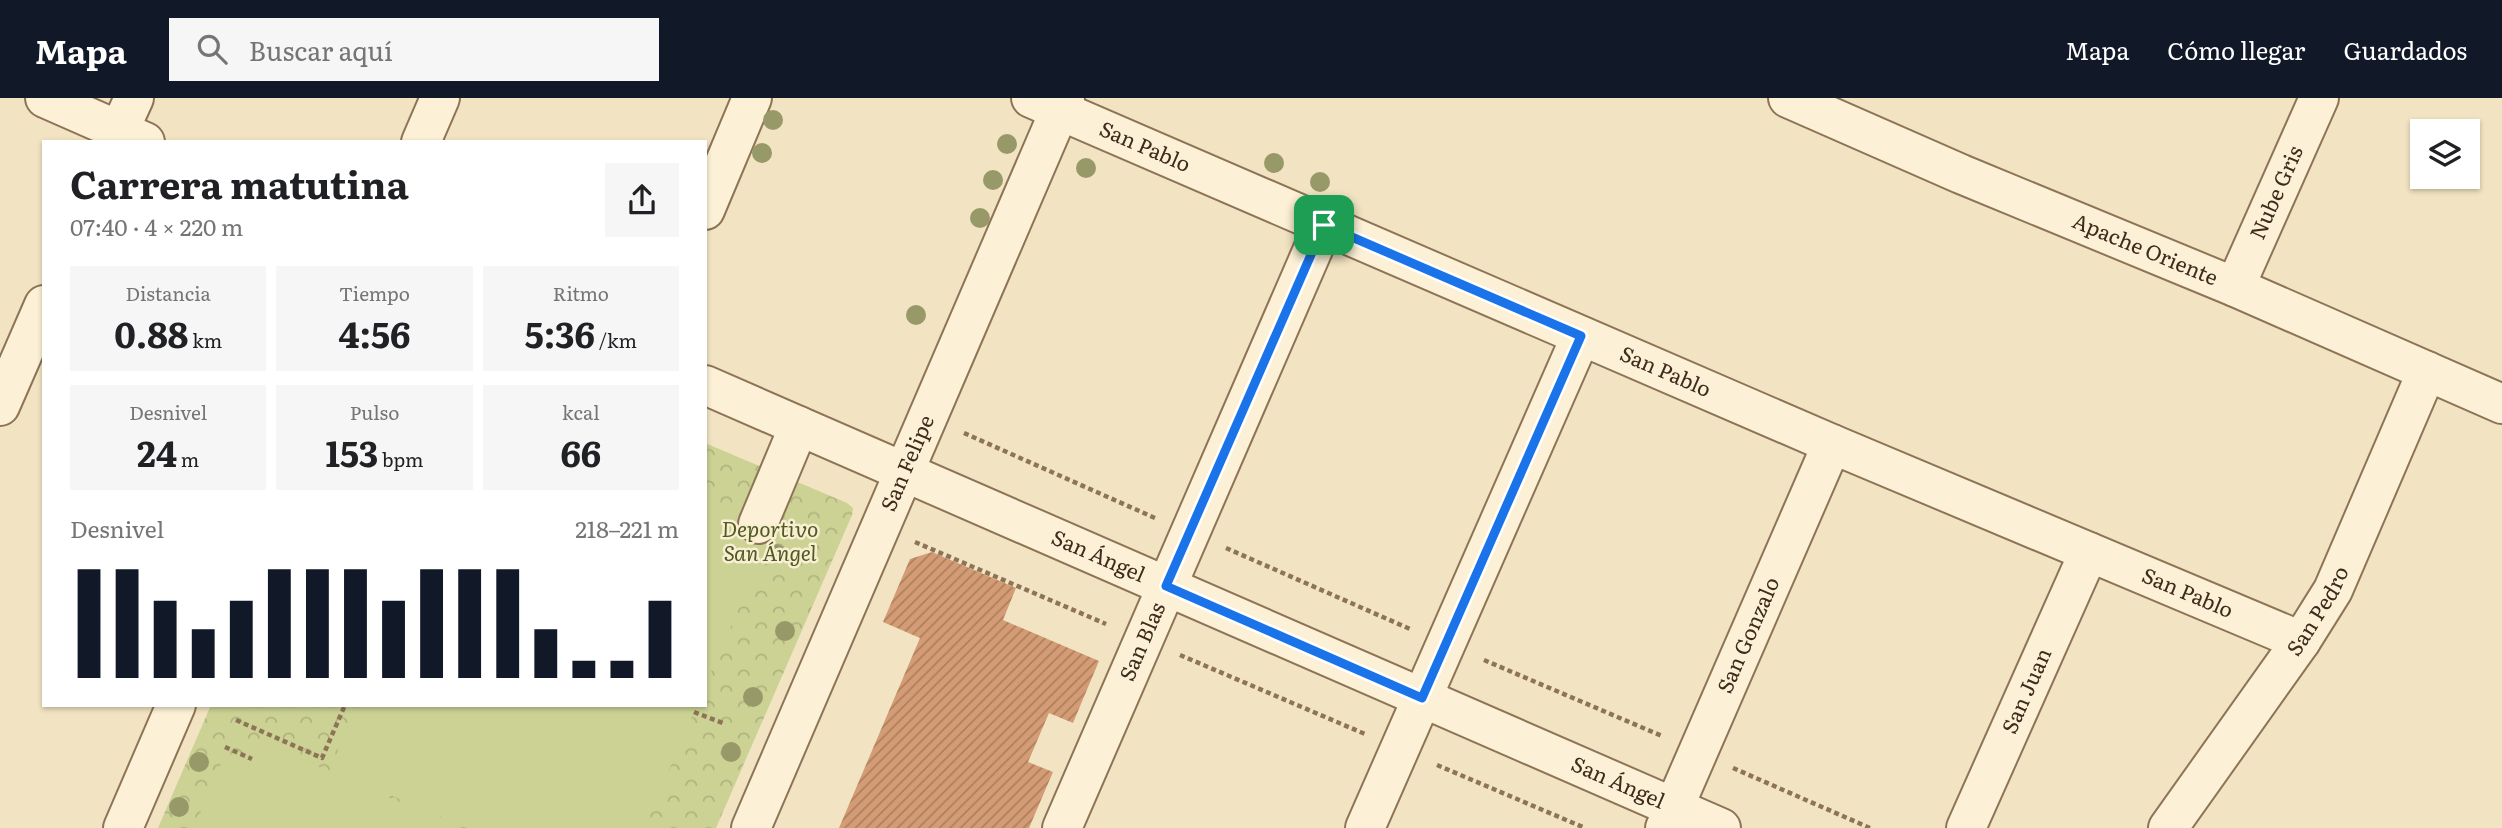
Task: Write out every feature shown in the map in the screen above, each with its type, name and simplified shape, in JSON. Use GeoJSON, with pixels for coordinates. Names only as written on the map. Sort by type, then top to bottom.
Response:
{"type":"FeatureCollection","features":[{"type":"Feature","properties":{"kind":"street"},"geometry":{"type":"LineString","coordinates":[[45,98],[128,128]]}},
{"type":"Feature","properties":{"kind":"street"},"geometry":{"type":"LineString","coordinates":[[422,140],[440,98]]}},
{"type":"Feature","properties":{"kind":"street"},"geometry":{"type":"LineString","coordinates":[[707,206],[752,98]]}},
{"type":"Feature","properties":{"kind":"street","name":"Apache Oriente"},"geometry":{"type":"LineString","coordinates":[[1787,98],[1961,174],[2235,287],[2502,404]]}},
{"type":"Feature","properties":{"kind":"street","name":"Nube Gris"},"geometry":{"type":"LineString","coordinates":[[2235,287],[2319,98]]}},
{"type":"Feature","properties":{"kind":"street","name":"San Pablo"},"geometry":{"type":"LineString","coordinates":[[1052,102],[1324,225],[1581,336],[2301,641]]}},
{"type":"Feature","properties":{"kind":"street","name":"San Felipe"},"geometry":{"type":"LineString","coordinates":[[751,828],[906,473],[1052,102]]}},
{"type":"Feature","properties":{"kind":"street","name":"San Blas"},"geometry":{"type":"LineString","coordinates":[[1062,828],[1324,225]]}},
{"type":"Feature","properties":{"kind":"street"},"geometry":{"type":"LineString","coordinates":[[0,406],[42,310]]}},
{"type":"Feature","properties":{"kind":"street"},"geometry":{"type":"LineString","coordinates":[[1365,828],[1581,336]]}},
{"type":"Feature","properties":{"kind":"street","name":"San Pedro"},"geometry":{"type":"LineString","coordinates":[[2168,828],[2301,641],[2333,590],[2427,371]]}},
{"type":"Feature","properties":{"kind":"street","name":"San Ángel"},"geometry":{"type":"LineString","coordinates":[[707,386],[1422,698],[1670,818],[1721,828]]}},
{"type":"Feature","properties":{"kind":"street"},"geometry":{"type":"LineString","coordinates":[[758,524],[799,426]]}},
{"type":"Feature","properties":{"kind":"street","name":"San Gonzalo"},"geometry":{"type":"LineString","coordinates":[[1670,818],[1832,444]]}},
{"type":"Feature","properties":{"kind":"street","name":"San Juan"},"geometry":{"type":"LineString","coordinates":[[1966,828],[2089,552]]}},
{"type":"Feature","properties":{"kind":"street"},"geometry":{"type":"LineString","coordinates":[[123,828],[175,707]]}},
{"type":"Feature","properties":{"kind":"path"},"geometry":{"type":"LineString","coordinates":[[960,431],[1160,520]]}},
{"type":"Feature","properties":{"kind":"path"},"geometry":{"type":"LineString","coordinates":[[912,541],[1108,625]]}},
{"type":"Feature","properties":{"kind":"path"},"geometry":{"type":"LineString","coordinates":[[1215,544],[1414,631]]}},
{"type":"Feature","properties":{"kind":"path"},"geometry":{"type":"LineString","coordinates":[[1482,659],[1666,738]]}},
{"type":"Feature","properties":{"kind":"path"},"geometry":{"type":"LineString","coordinates":[[236,720],[322,758],[344,707]]}},
{"type":"Feature","properties":{"kind":"path"},"geometry":{"type":"LineString","coordinates":[[694,712],[723,723]]}},
{"type":"Feature","properties":{"kind":"path"},"geometry":{"type":"LineString","coordinates":[[225,747],[252,759]]}},
{"type":"Feature","properties":{"kind":"path"},"geometry":{"type":"LineString","coordinates":[[1722,763],[1870,828]]}},
{"type":"Feature","properties":{"kind":"green space","name":"Deportivo San Ángel"},"geometry":{"type":"Polygon","coordinates":[[[707,444],[847,503],[853,508],[716,828],[158,828],[210,707],[707,707],[707,444]]]}},
{"type":"Feature","properties":{"kind":"green space"},"geometry":{"type":"Polygon","coordinates":[[[707,501],[773,530],[707,681],[707,501]]]}},
{"type":"Feature","properties":{"kind":"green space"},"geometry":{"type":"Polygon","coordinates":[[[356,707],[696,707],[644,828],[467,828],[330,769],[356,707]]]}},
{"type":"Feature","properties":{"kind":"green space"},"geometry":{"type":"Polygon","coordinates":[[[260,741],[458,828],[194,828],[224,757],[248,768],[260,741]]]}},
{"type":"Feature","properties":{"kind":"building"},"geometry":{"type":"Polygon","coordinates":[[[932,552],[1016,588],[1003,620],[1099,661],[1073,723],[1049,713],[1028,762],[1053,772],[1029,828],[839,828],[920,638],[883,622],[910,559],[932,552]]]}},
{"type":"Feature","properties":{"kind":"route"},"geometry":{"type":"LineString","coordinates":[[1324,225],[1581,336],[1422,698],[1166,586],[1324,225]]}}]}
